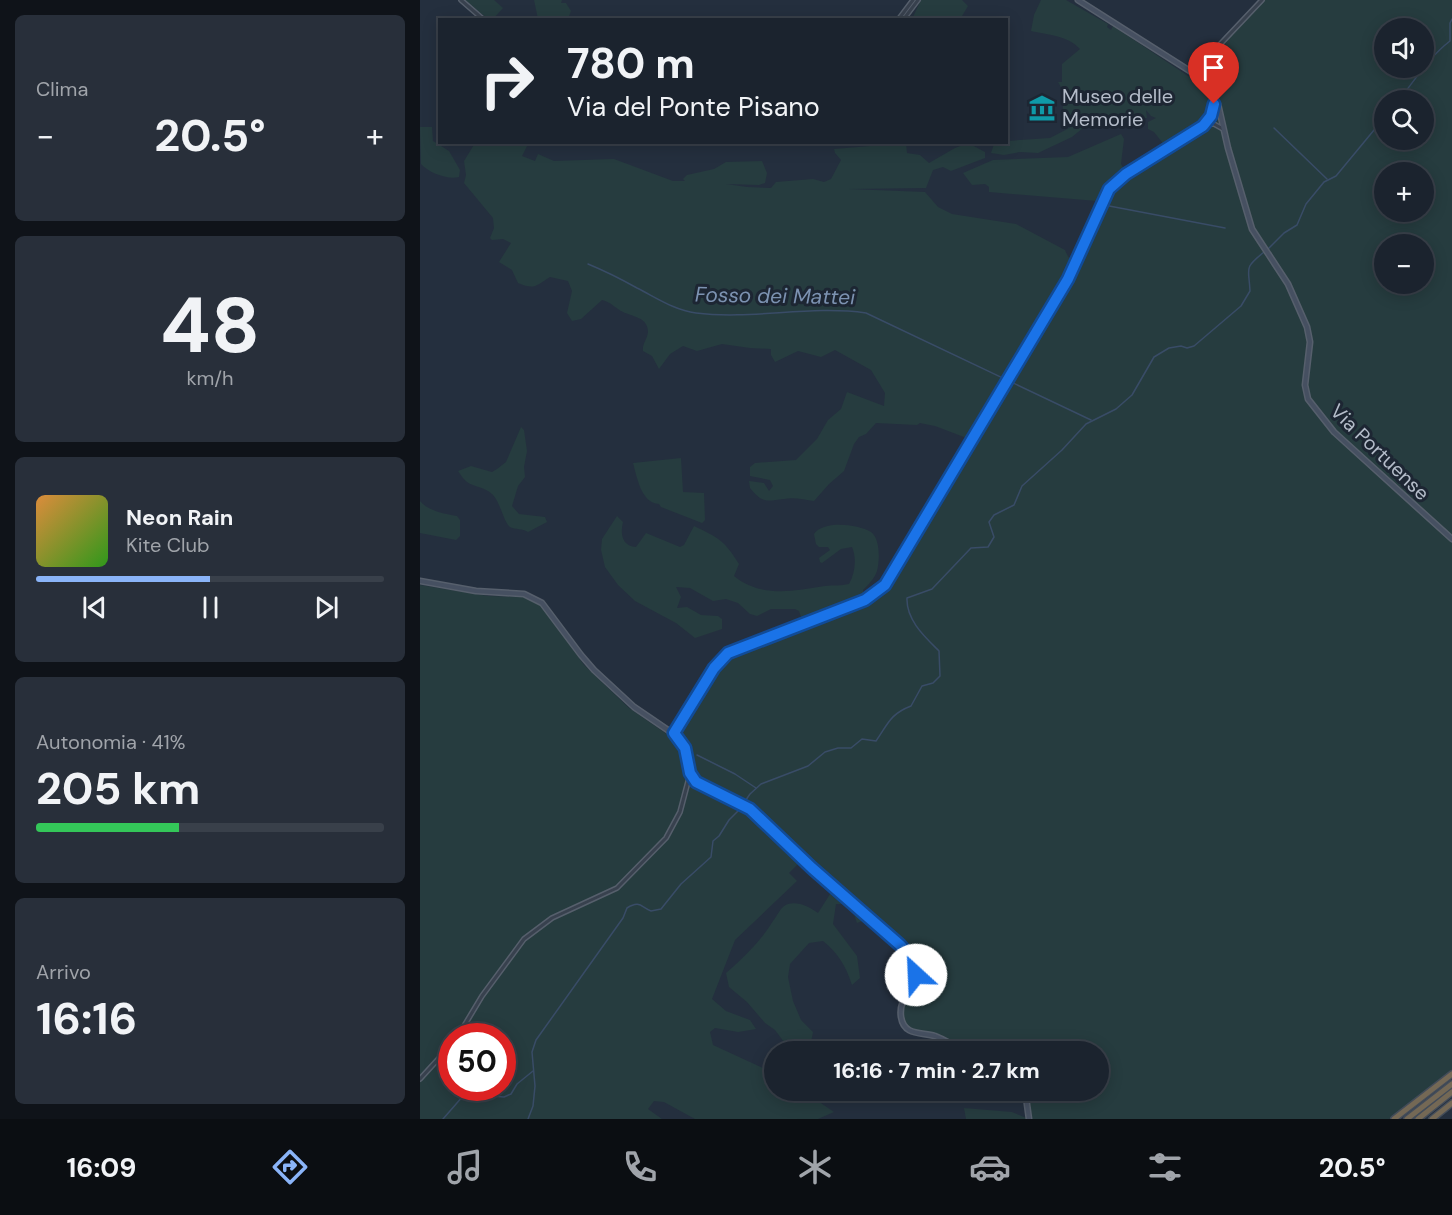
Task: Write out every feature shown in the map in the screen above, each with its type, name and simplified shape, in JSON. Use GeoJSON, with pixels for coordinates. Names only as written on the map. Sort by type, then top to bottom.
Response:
{"type":"FeatureCollection","features":[{"type":"Feature","properties":{"kind":"highway"},"geometry":{"type":"LineString","coordinates":[[1394,1119],[1452,1074]]}},
{"type":"Feature","properties":{"kind":"highway"},"geometry":{"type":"LineString","coordinates":[[1407,1119],[1452,1084]]}},
{"type":"Feature","properties":{"kind":"highway"},"geometry":{"type":"LineString","coordinates":[[1418,1119],[1452,1092]]}},
{"type":"Feature","properties":{"kind":"highway"},"geometry":{"type":"LineString","coordinates":[[1432,1119],[1452,1103]]}},
{"type":"Feature","properties":{"kind":"main road","name":"Via Portuense"},"geometry":{"type":"LineString","coordinates":[[1078,0],[1193,73],[1206,85],[1219,107],[1246,211],[1260,243],[1288,284],[1309,333],[1305,385],[1310,402],[1334,432],[1452,539]]}},
{"type":"Feature","properties":{"kind":"main road"},"geometry":{"type":"LineString","coordinates":[[420,581],[476,591],[524,594],[538,600],[549,609],[581,656],[597,673],[630,704],[674,733],[685,748],[694,781],[747,807],[812,868],[893,938],[912,958],[916,966],[916,978],[904,999],[901,1010],[902,1019],[906,1028],[915,1034],[937,1037],[944,1041]]}},
{"type":"Feature","properties":{"kind":"main road"},"geometry":{"type":"LineString","coordinates":[[1027,1101],[1029,1119]]}},
{"type":"Feature","properties":{"kind":"street"},"geometry":{"type":"LineString","coordinates":[[461,0],[482,18]]}},
{"type":"Feature","properties":{"kind":"street"},"geometry":{"type":"LineString","coordinates":[[900,18],[913,0]]}},
{"type":"Feature","properties":{"kind":"street"},"geometry":{"type":"LineString","coordinates":[[904,18],[918,0]]}},
{"type":"Feature","properties":{"kind":"street"},"geometry":{"type":"LineString","coordinates":[[1193,73],[1262,0]]}},
{"type":"Feature","properties":{"kind":"street"},"geometry":{"type":"LineString","coordinates":[[674,733],[714,668],[728,653],[865,600],[885,585],[1068,279],[1109,189],[1126,174],[1205,124],[1212,114],[1215,98]]}},
{"type":"Feature","properties":{"kind":"street"},"geometry":{"type":"LineString","coordinates":[[1205,124],[1214,124],[1224,129]]}},
{"type":"Feature","properties":{"kind":"street"},"geometry":{"type":"LineString","coordinates":[[466,1023],[482,996],[524,939],[552,918],[617,888],[666,838],[680,812],[690,773]]}},
{"type":"Feature","properties":{"kind":"street"},"geometry":{"type":"LineString","coordinates":[[420,1079],[438,1059]]}},
{"type":"Feature","properties":{"kind":"green space"},"geometry":{"type":"Polygon","coordinates":[[[465,0],[494,0],[503,8],[494,18],[487,18],[465,0]]]}},
{"type":"Feature","properties":{"kind":"green space"},"geometry":{"type":"Polygon","coordinates":[[[534,0],[562,0],[561,3],[566,3],[571,11],[568,18],[538,18],[534,0]]]}},
{"type":"Feature","properties":{"kind":"green space"},"geometry":{"type":"Polygon","coordinates":[[[921,0],[962,0],[968,6],[962,16],[966,18],[912,18],[921,0]]]}},
{"type":"Feature","properties":{"kind":"green space"},"geometry":{"type":"Polygon","coordinates":[[[1041,0],[1066,0],[1108,24],[1107,27],[1111,30],[1113,26],[1197,82],[1208,96],[1210,106],[1202,123],[1165,146],[1154,132],[1148,129],[1148,122],[1156,118],[1146,110],[1147,118],[1089,123],[1072,137],[1038,153],[1020,152],[1004,155],[991,153],[994,144],[1050,138],[1075,125],[1064,126],[1062,89],[1058,82],[1062,82],[1062,64],[1080,49],[1063,38],[1031,31],[1034,15],[1041,0]]]}},
{"type":"Feature","properties":{"kind":"green space"},"geometry":{"type":"Polygon","coordinates":[[[1264,0],[1452,0],[1452,1070],[1389,1119],[1031,1119],[1028,1101],[1109,1101],[1109,1041],[949,1041],[909,1028],[904,1021],[903,1012],[905,1001],[917,979],[918,969],[915,960],[900,942],[804,858],[789,873],[797,881],[735,940],[712,999],[726,1011],[750,1020],[756,1029],[738,1032],[715,1028],[710,1032],[713,1045],[764,1068],[764,1101],[818,1101],[834,1112],[818,1119],[695,1119],[664,1102],[654,1101],[648,1109],[662,1119],[420,1119],[420,585],[488,596],[523,597],[538,603],[584,665],[629,708],[671,737],[682,729],[716,668],[729,654],[871,600],[886,590],[894,582],[977,442],[935,426],[920,423],[917,425],[876,423],[854,444],[844,471],[814,501],[792,498],[769,501],[758,497],[750,488],[749,481],[764,483],[769,491],[773,486],[770,480],[750,476],[750,467],[755,463],[796,460],[817,439],[828,420],[841,409],[847,392],[884,406],[885,393],[871,370],[835,350],[821,357],[798,351],[775,362],[771,349],[722,344],[697,351],[683,346],[670,354],[659,369],[652,356],[643,351],[648,332],[645,322],[641,319],[622,312],[602,300],[581,319],[572,321],[567,313],[572,291],[568,281],[550,277],[535,286],[523,285],[518,283],[512,270],[499,262],[511,243],[503,239],[492,240],[490,238],[494,228],[493,218],[464,183],[466,175],[464,161],[474,144],[526,144],[522,156],[535,161],[538,154],[554,161],[614,159],[673,181],[685,181],[683,179],[687,175],[714,169],[726,162],[762,161],[767,173],[765,183],[759,185],[726,184],[771,188],[776,182],[813,179],[824,182],[831,179],[841,160],[834,149],[906,144],[907,153],[920,155],[929,163],[955,148],[970,144],[985,152],[985,158],[951,171],[943,167],[933,170],[926,188],[849,189],[925,192],[938,207],[952,214],[1016,224],[1065,250],[1075,270],[1104,199],[1112,187],[1128,174],[1207,126],[1215,106],[1214,93],[1203,66],[1264,0]]]}},
{"type":"Feature","properties":{"kind":"green space"},"geometry":{"type":"Polygon","coordinates":[[[420,127],[432,127],[433,141],[449,151],[460,170],[459,177],[450,178],[439,175],[421,164],[420,127]]]}},
{"type":"Feature","properties":{"kind":"green space"},"geometry":{"type":"Polygon","coordinates":[[[1121,134],[1124,139],[1121,164],[1125,171],[1108,183],[1097,201],[989,192],[989,187],[985,184],[972,185],[963,173],[993,160],[1068,157],[1121,134]]]}},
{"type":"Feature","properties":{"kind":"green space"},"geometry":{"type":"Polygon","coordinates":[[[521,427],[524,430],[527,451],[525,477],[518,486],[512,506],[519,514],[545,517],[547,522],[528,532],[510,527],[492,494],[467,482],[458,471],[471,466],[492,472],[497,469],[506,462],[521,427]]]}},
{"type":"Feature","properties":{"kind":"green space"},"geometry":{"type":"Polygon","coordinates":[[[681,458],[683,492],[704,493],[705,520],[702,523],[653,503],[644,494],[638,482],[633,463],[681,458]]]}},
{"type":"Feature","properties":{"kind":"green space"},"geometry":{"type":"Polygon","coordinates":[[[420,501],[432,510],[457,516],[460,520],[460,536],[456,540],[420,533],[420,501]]]}},
{"type":"Feature","properties":{"kind":"green space"},"geometry":{"type":"Polygon","coordinates":[[[617,516],[623,522],[623,539],[636,547],[646,533],[680,547],[684,545],[694,526],[702,530],[720,540],[734,556],[739,564],[734,576],[755,588],[789,591],[849,584],[855,566],[852,547],[841,549],[822,563],[820,562],[819,558],[830,550],[828,547],[819,547],[816,544],[814,534],[818,530],[833,525],[850,525],[865,529],[874,535],[879,555],[877,571],[863,590],[864,598],[802,620],[799,611],[795,609],[771,609],[757,616],[750,614],[738,603],[726,599],[713,601],[690,588],[676,587],[681,597],[677,608],[687,607],[701,615],[718,616],[722,619],[722,629],[695,638],[676,623],[635,601],[618,585],[605,567],[601,550],[602,539],[617,516]]]}},
{"type":"Feature","properties":{"kind":"green space"},"geometry":{"type":"Polygon","coordinates":[[[832,891],[835,891],[887,936],[883,936],[865,920],[857,923],[854,914],[843,904],[836,904],[833,924],[857,956],[860,978],[852,985],[841,960],[833,950],[823,941],[809,943],[790,964],[788,977],[793,1001],[801,1020],[813,1032],[811,1041],[783,1041],[747,1002],[729,987],[726,973],[757,942],[783,907],[792,903],[800,904],[818,913],[832,891]]]}},
{"type":"Feature","properties":{"kind":"green space"},"geometry":{"type":"Polygon","coordinates":[[[964,1108],[1012,1112],[1029,1119],[966,1119],[964,1108]]]}},
{"type":"Feature","properties":{"kind":"waterway"},"geometry":{"type":"LineString","coordinates":[[1407,90],[1429,61],[1450,41],[1452,19]]}},
{"type":"Feature","properties":{"kind":"waterway"},"geometry":{"type":"LineString","coordinates":[[1274,128],[1327,179]]}},
{"type":"Feature","properties":{"kind":"waterway"},"geometry":{"type":"LineString","coordinates":[[1268,249],[1284,233],[1297,225],[1306,204],[1324,182],[1336,176],[1374,130]]}},
{"type":"Feature","properties":{"kind":"waterway"},"geometry":{"type":"LineString","coordinates":[[1104,205],[1225,228]]}},
{"type":"Feature","properties":{"kind":"waterway"},"geometry":{"type":"LineString","coordinates":[[528,1119],[533,1106],[535,1086],[532,1052],[536,1040],[623,918],[627,908],[638,904],[651,911],[661,909],[681,884],[711,857],[713,841],[750,794],[761,784],[808,766],[825,752],[838,748],[851,748],[862,739],[876,741],[894,716],[911,706],[922,686],[933,683],[940,676],[939,651],[913,621],[907,598],[932,589],[971,548],[988,547],[994,537],[989,522],[994,515],[1014,505],[1022,486],[1062,450],[1086,424],[1116,409],[1132,395],[1154,357],[1169,348],[1194,346],[1241,306],[1250,291],[1248,273],[1250,265],[1264,252]]}},
{"type":"Feature","properties":{"kind":"waterway","name":"Fosso dei Mattei"},"geometry":{"type":"LineString","coordinates":[[588,264],[659,300],[696,313],[717,315],[824,311],[866,313],[1091,420]]}},
{"type":"Feature","properties":{"kind":"waterway"},"geometry":{"type":"LineString","coordinates":[[697,755],[735,774],[756,788]]}},
{"type":"Feature","properties":{"kind":"waterway"},"geometry":{"type":"LineString","coordinates":[[516,1086],[533,1071]]}},
{"type":"Feature","properties":{"kind":"waterway"},"geometry":{"type":"LineString","coordinates":[[443,1119],[459,1101]]}},
{"type":"Feature","properties":{"kind":"place","name":"Museo delle Memorie"},"geometry":{"type":"Point","coordinates":[1042,108]}},
{"type":"Feature","properties":{"kind":"route"},"geometry":{"type":"LineString","coordinates":[[916,975],[914,960],[900,945],[812,868],[750,809],[696,782],[690,773],[685,748],[674,733],[714,668],[728,653],[865,600],[885,585],[1068,279],[1079,259],[1100,204],[1109,189],[1126,174],[1208,122],[1214,104]]}}]}
